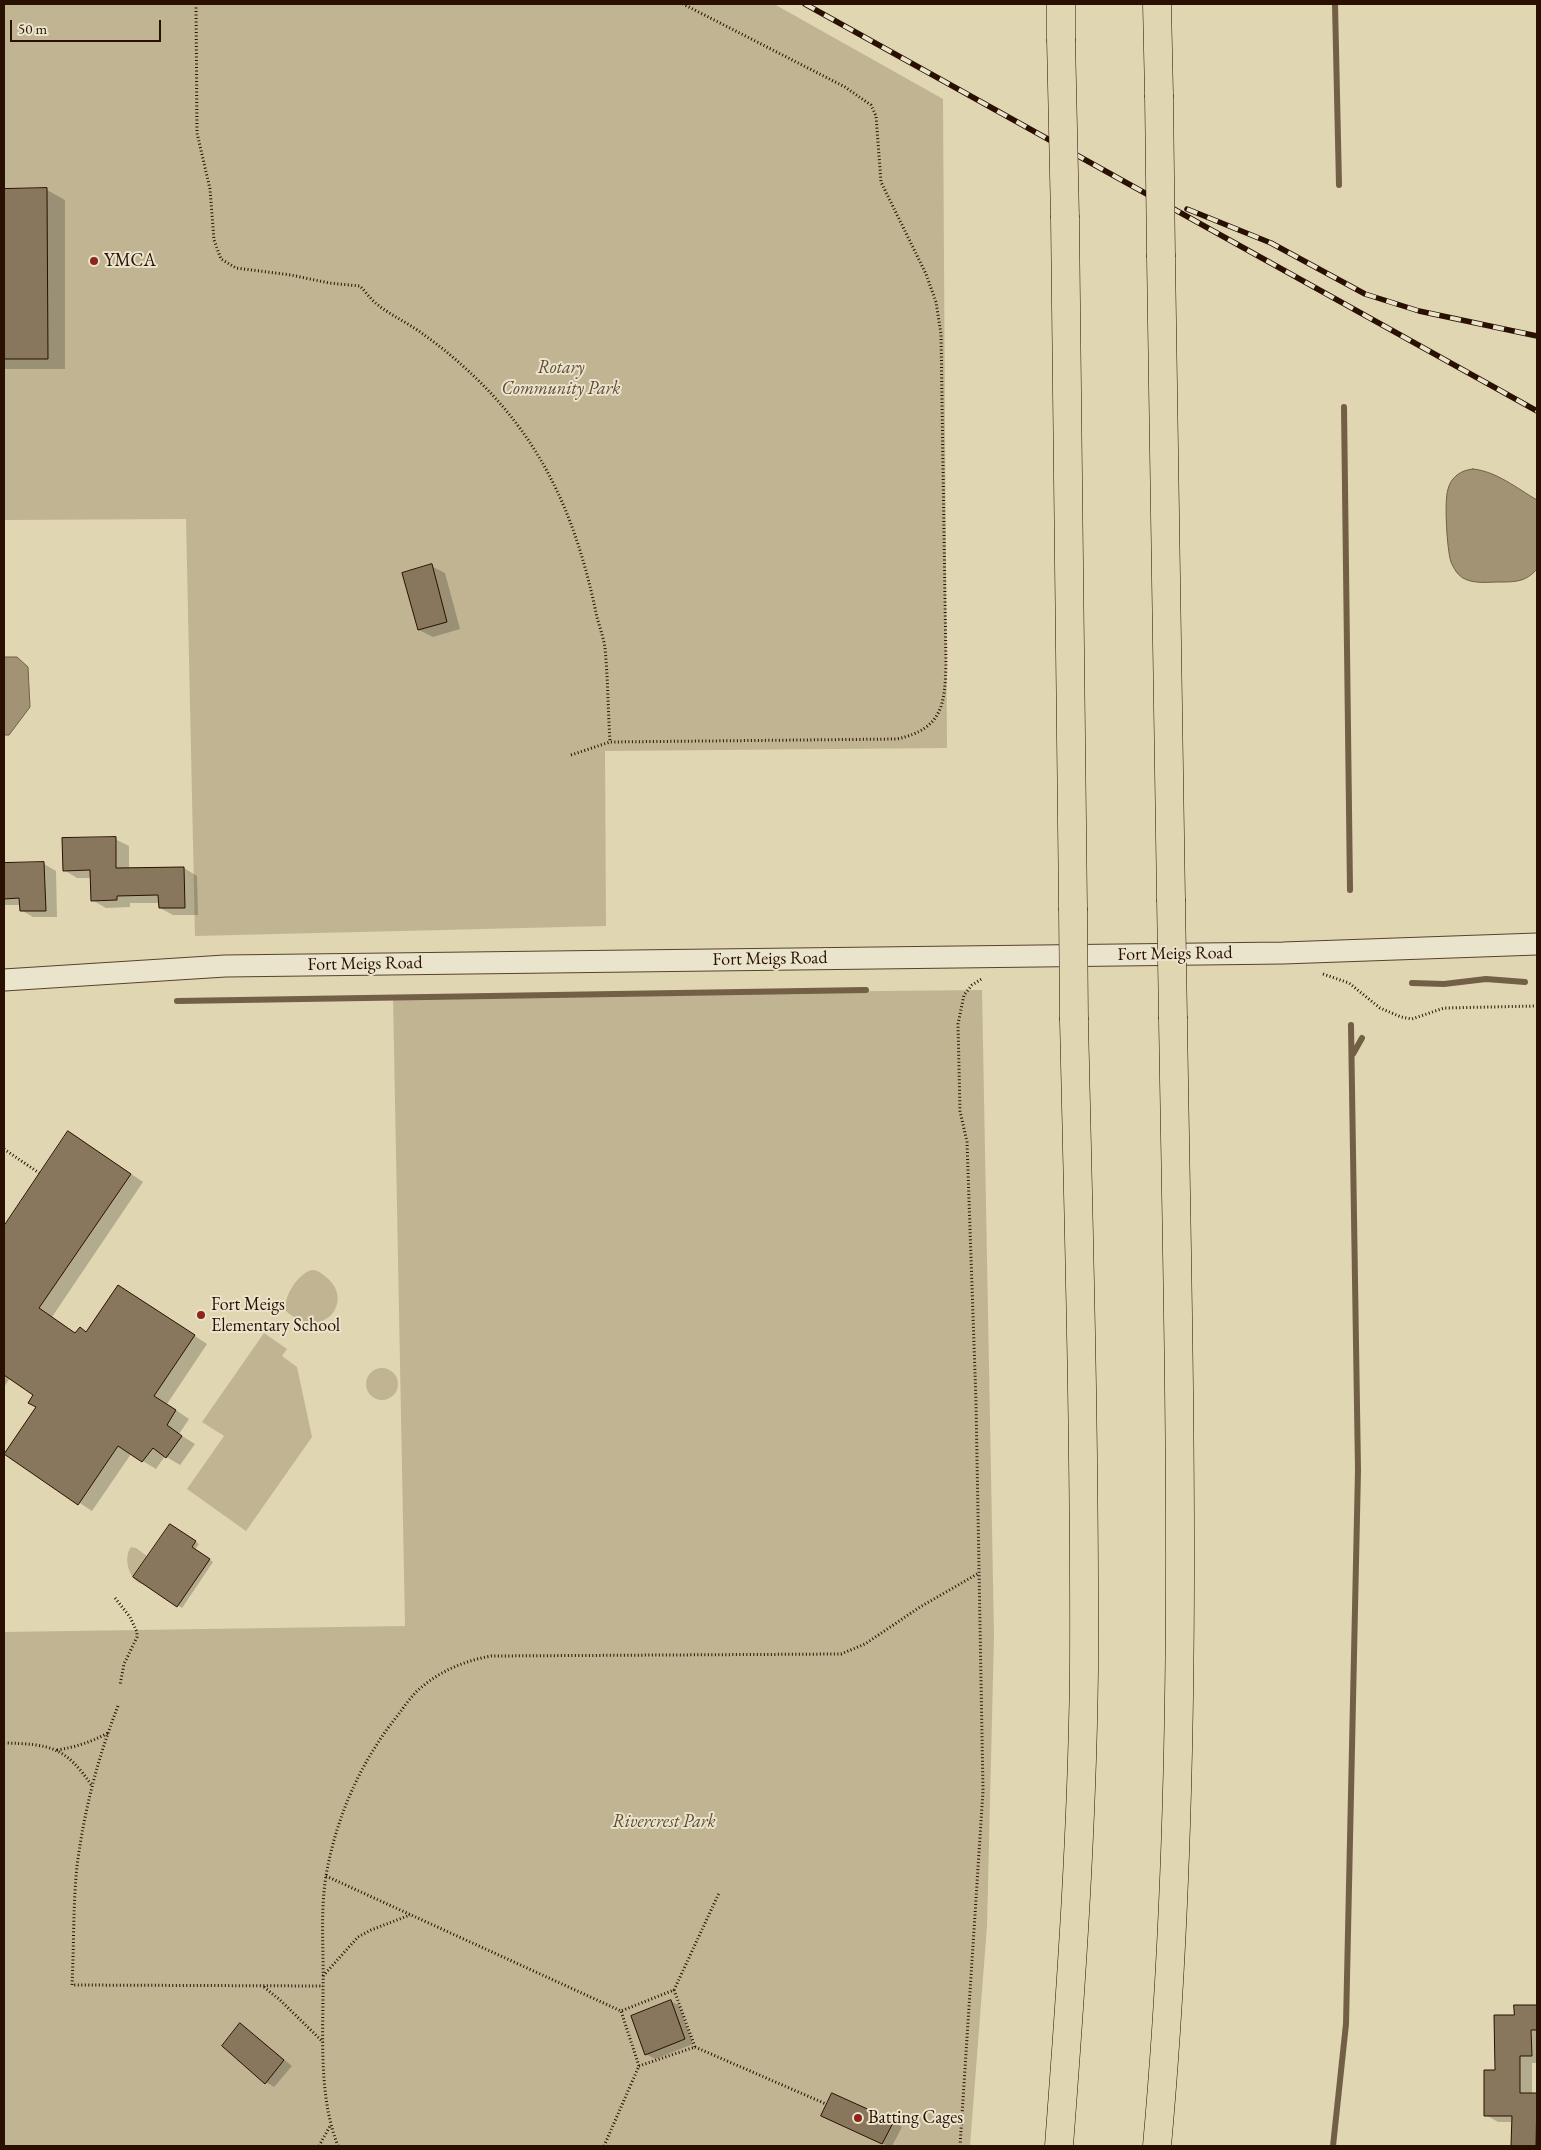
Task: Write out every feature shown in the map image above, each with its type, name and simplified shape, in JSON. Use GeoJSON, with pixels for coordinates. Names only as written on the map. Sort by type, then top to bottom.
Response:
{"type":"FeatureCollection","features":[{"type":"Feature","properties":{"kind":"highway"},"geometry":{"type":"LineString","coordinates":[[1059,2146],[1069,2021],[1079,1840],[1084,1674],[1084,1492],[1072,908],[1061,4]]}},
{"type":"Feature","properties":{"kind":"highway"},"geometry":{"type":"LineString","coordinates":[[1157,4],[1181,1508],[1179,1719],[1171,1930],[1157,2146]]}},
{"type":"Feature","properties":{"kind":"street","name":"Fort Meigs Road"},"geometry":{"type":"LineString","coordinates":[[4,980],[225,966],[1283,952],[1537,944]]}},
{"type":"Feature","properties":{"kind":"path"},"geometry":{"type":"LineString","coordinates":[[196,4],[197,133],[210,189],[214,240],[221,259],[236,268],[291,274],[329,283],[360,286],[376,304],[422,334],[464,367],[490,392],[507,412],[546,468],[569,516],[578,541],[590,581],[604,646],[610,742]]}},
{"type":"Feature","properties":{"kind":"path"},"geometry":{"type":"LineString","coordinates":[[571,755],[610,742],[897,739],[920,732],[931,724],[941,708],[945,695],[941,334],[936,302],[926,274],[881,182],[876,116],[871,105],[845,86],[682,4]]}},
{"type":"Feature","properties":{"kind":"path"},"geometry":{"type":"LineString","coordinates":[[1321,973],[1349,983],[1380,1008],[1401,1017],[1412,1019],[1444,1008],[1537,1006]]}},
{"type":"Feature","properties":{"kind":"path"},"geometry":{"type":"LineString","coordinates":[[960,2146],[983,1791],[976,1402],[967,1142],[960,1111],[958,1024],[964,995],[972,985],[984,977],[991,977]]}},
{"type":"Feature","properties":{"kind":"path"},"geometry":{"type":"LineString","coordinates":[[4,1149],[39,1173]]}},
{"type":"Feature","properties":{"kind":"path"},"geometry":{"type":"LineString","coordinates":[[338,2146],[330,2126],[324,2043],[322,1928],[326,1876],[343,1810],[358,1776],[387,1729],[416,1692],[453,1667],[474,1659],[491,1656],[840,1654],[865,1644],[920,1606],[979,1573]]}},
{"type":"Feature","properties":{"kind":"path"},"geometry":{"type":"LineString","coordinates":[[115,1598],[130,1617],[137,1632],[137,1637],[124,1664],[120,1684]]}},
{"type":"Feature","properties":{"kind":"path"},"geometry":{"type":"LineString","coordinates":[[118,1706],[108,1733],[85,1817],[77,1869],[72,1985],[323,1986]]}},
{"type":"Feature","properties":{"kind":"path"},"geometry":{"type":"LineString","coordinates":[[57,1750],[93,1742],[108,1733]]}},
{"type":"Feature","properties":{"kind":"path"},"geometry":{"type":"LineString","coordinates":[[4,1743],[28,1743],[57,1750],[78,1765],[92,1787]]}},
{"type":"Feature","properties":{"kind":"path"},"geometry":{"type":"LineString","coordinates":[[326,1876],[621,2011],[674,1990],[719,1893]]}},
{"type":"Feature","properties":{"kind":"path"},"geometry":{"type":"LineString","coordinates":[[323,1976],[358,1937],[410,1914]]}},
{"type":"Feature","properties":{"kind":"path"},"geometry":{"type":"LineString","coordinates":[[262,1986],[280,2000],[324,2043]]}},
{"type":"Feature","properties":{"kind":"path"},"geometry":{"type":"LineString","coordinates":[[674,1990],[695,2047]]}},
{"type":"Feature","properties":{"kind":"path"},"geometry":{"type":"LineString","coordinates":[[604,2146],[639,2066],[621,2011]]}},
{"type":"Feature","properties":{"kind":"path"},"geometry":{"type":"LineString","coordinates":[[639,2066],[695,2047],[826,2104]]}},
{"type":"Feature","properties":{"kind":"path"},"geometry":{"type":"LineString","coordinates":[[319,2146],[330,2126]]}},
{"type":"Feature","properties":{"kind":"green space","name":"Rotary Community Park"},"geometry":{"type":"Polygon","coordinates":[[[4,4],[774,4],[943,99],[947,748],[605,751],[606,926],[195,936],[186,519],[4,520],[4,4]]]}},
{"type":"Feature","properties":{"kind":"green space","name":"Rivercrest Park"},"geometry":{"type":"Polygon","coordinates":[[[982,990],[994,1635],[987,1926],[970,2146],[4,2146],[4,1632],[405,1626],[393,996],[982,990]]]}},
{"type":"Feature","properties":{"kind":"green space"},"geometry":{"type":"Polygon","coordinates":[[[312,1270],[318,1271],[326,1277],[334,1286],[338,1297],[336,1307],[331,1315],[323,1321],[312,1323],[300,1320],[286,1311],[285,1306],[289,1293],[297,1280],[312,1270]]]}},
{"type":"Feature","properties":{"kind":"green space"},"geometry":{"type":"Polygon","coordinates":[[[264,1333],[287,1349],[282,1356],[297,1367],[312,1437],[246,1531],[187,1489],[224,1436],[202,1422],[264,1333]]]}},
{"type":"Feature","properties":{"kind":"green space"},"geometry":{"type":"Polygon","coordinates":[[[382,1368],[394,1372],[398,1384],[394,1396],[382,1400],[370,1396],[366,1384],[370,1372],[382,1368]]]}},
{"type":"Feature","properties":{"kind":"green space"},"geometry":{"type":"Polygon","coordinates":[[[131,1547],[136,1548],[147,1556],[133,1577],[129,1570],[127,1558],[131,1547]]]}},
{"type":"Feature","properties":{"kind":"green space"},"geometry":{"type":"Polygon","coordinates":[[[133,1577],[146,1585],[140,1584],[136,1580],[133,1577]]]}},
{"type":"Feature","properties":{"kind":"shaded area"},"geometry":{"type":"Polygon","coordinates":[[[1473,469],[1490,473],[1537,500],[1537,569],[1529,577],[1510,582],[1473,582],[1460,576],[1452,565],[1446,526],[1448,489],[1451,481],[1457,475],[1473,469]]]}},
{"type":"Feature","properties":{"kind":"shaded area"},"geometry":{"type":"Polygon","coordinates":[[[4,657],[17,657],[28,667],[30,707],[9,735],[4,735],[4,657]]]}},
{"type":"Feature","properties":{"kind":"building"},"geometry":{"type":"Polygon","coordinates":[[[47,188],[48,359],[4,359],[4,189],[47,188]]]}},
{"type":"Feature","properties":{"kind":"building"},"geometry":{"type":"Polygon","coordinates":[[[432,564],[447,622],[418,630],[402,573],[432,564]]]}},
{"type":"Feature","properties":{"kind":"building"},"geometry":{"type":"Polygon","coordinates":[[[116,837],[116,868],[184,867],[185,908],[159,908],[158,895],[117,896],[117,900],[91,901],[90,870],[63,871],[62,838],[116,837]]]}},
{"type":"Feature","properties":{"kind":"building"},"geometry":{"type":"Polygon","coordinates":[[[44,862],[46,911],[20,911],[19,898],[4,899],[4,863],[44,862]]]}},
{"type":"Feature","properties":{"kind":"building","name":"Fort Meigs Elementary School"},"geometry":{"type":"Polygon","coordinates":[[[68,1131],[131,1174],[39,1308],[75,1333],[80,1327],[86,1332],[118,1285],[195,1335],[154,1396],[176,1410],[167,1425],[182,1436],[166,1458],[153,1448],[142,1462],[118,1446],[78,1505],[4,1454],[36,1407],[28,1403],[33,1395],[4,1375],[4,1226],[68,1131]]]}},
{"type":"Feature","properties":{"kind":"building"},"geometry":{"type":"Polygon","coordinates":[[[170,1524],[196,1541],[192,1547],[210,1559],[177,1607],[133,1577],[170,1524]]]}},
{"type":"Feature","properties":{"kind":"building"},"geometry":{"type":"Polygon","coordinates":[[[671,2000],[685,2039],[645,2055],[631,2016],[671,2000]]]}},
{"type":"Feature","properties":{"kind":"building"},"geometry":{"type":"Polygon","coordinates":[[[1514,2005],[1537,2005],[1537,2030],[1531,2030],[1532,2056],[1520,2056],[1520,2093],[1537,2093],[1536,2146],[1511,2146],[1512,2116],[1484,2116],[1484,2070],[1495,2070],[1494,2015],[1514,2015],[1514,2005]]]}},
{"type":"Feature","properties":{"kind":"building"},"geometry":{"type":"Polygon","coordinates":[[[240,2023],[284,2060],[265,2084],[222,2046],[240,2023]]]}},
{"type":"Feature","properties":{"kind":"building","name":"Batting Cages"},"geometry":{"type":"Polygon","coordinates":[[[832,2093],[894,2121],[882,2144],[821,2116],[832,2093]]]}},
{"type":"Feature","properties":{"kind":"waterway"},"geometry":{"type":"LineString","coordinates":[[1335,4],[1339,185]]}},
{"type":"Feature","properties":{"kind":"waterway"},"geometry":{"type":"LineString","coordinates":[[1344,407],[1350,890]]}},
{"type":"Feature","properties":{"kind":"waterway"},"geometry":{"type":"LineString","coordinates":[[1412,983],[1444,984],[1486,979],[1525,982]]}},
{"type":"Feature","properties":{"kind":"waterway"},"geometry":{"type":"LineString","coordinates":[[177,1001],[866,990]]}},
{"type":"Feature","properties":{"kind":"waterway"},"geometry":{"type":"LineString","coordinates":[[1333,2146],[1346,2024],[1358,1470],[1351,1025]]}},
{"type":"Feature","properties":{"kind":"waterway"},"geometry":{"type":"LineString","coordinates":[[1353,1054],[1362,1038]]}},
{"type":"Feature","properties":{"kind":"railway"},"geometry":{"type":"LineString","coordinates":[[805,4],[1537,411]]}},
{"type":"Feature","properties":{"kind":"railway"},"geometry":{"type":"LineString","coordinates":[[1187,209],[1271,243],[1365,294],[1419,311],[1537,336]]}},
{"type":"Feature","properties":{"kind":"place","name":"YMCA"},"geometry":{"type":"Point","coordinates":[94,261]}},
{"type":"Feature","properties":{"kind":"place","name":"Fort Meigs Elementary School"},"geometry":{"type":"Point","coordinates":[201,1315]}},
{"type":"Feature","properties":{"kind":"place","name":"Batting Cages"},"geometry":{"type":"Point","coordinates":[858,2118]}}]}
